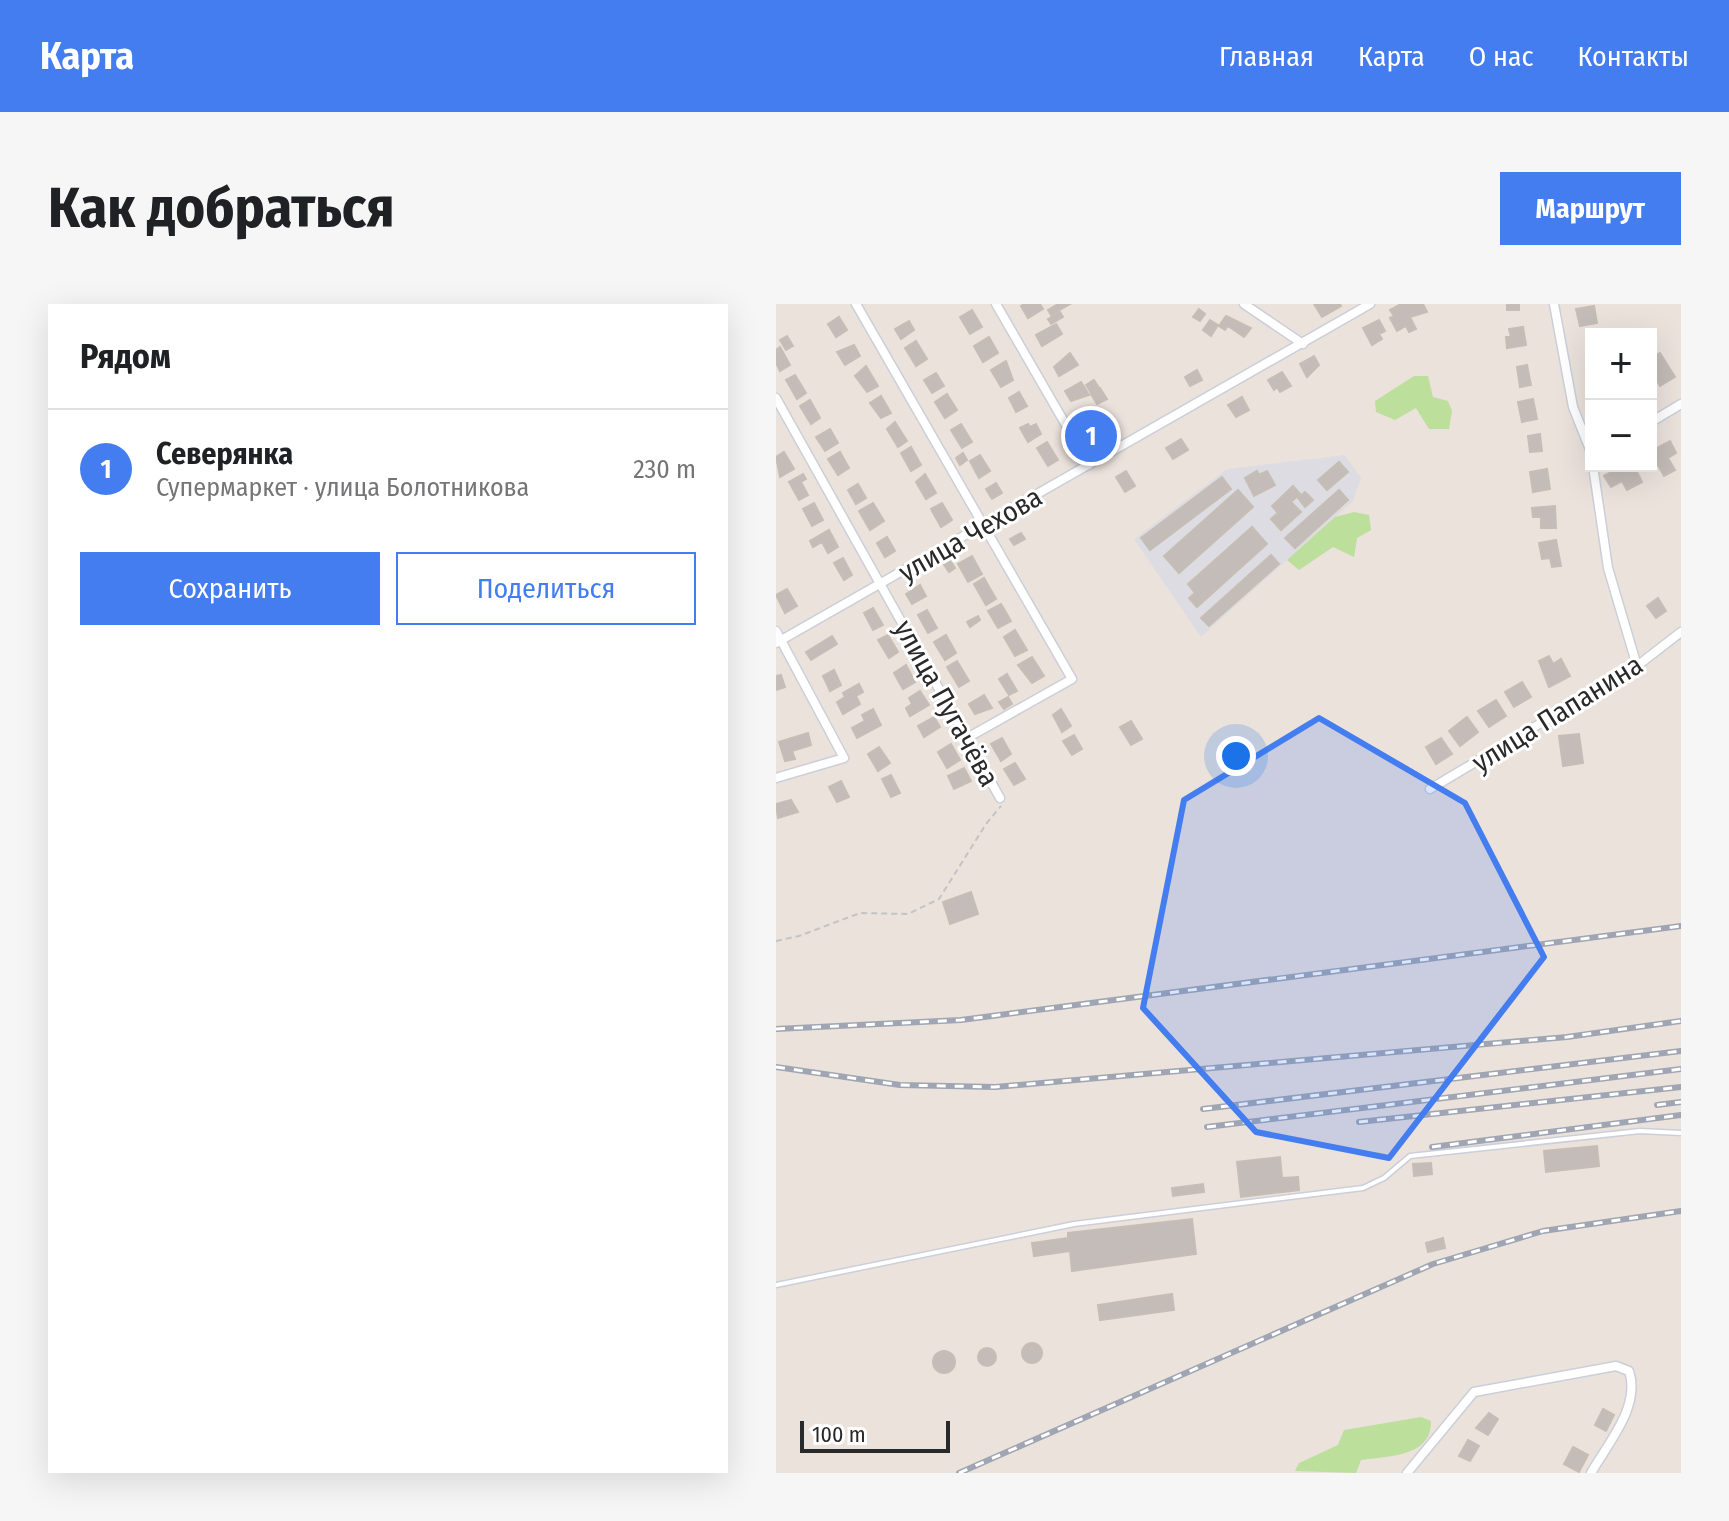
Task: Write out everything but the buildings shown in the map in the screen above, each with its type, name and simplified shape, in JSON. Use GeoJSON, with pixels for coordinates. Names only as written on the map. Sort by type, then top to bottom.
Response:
{"type":"FeatureCollection","features":[{"type":"Feature","properties":{"kind":"street"},"geometry":{"type":"LineString","coordinates":[[856,304],[1072,679],[967,738]]}},
{"type":"Feature","properties":{"kind":"street"},"geometry":{"type":"LineString","coordinates":[[996,304],[1089,465]]}},
{"type":"Feature","properties":{"kind":"street"},"geometry":{"type":"LineString","coordinates":[[1244,304],[1303,344]]}},
{"type":"Feature","properties":{"kind":"street","name":"улица Чехова"},"geometry":{"type":"LineString","coordinates":[[779,642],[1370,304]]}},
{"type":"Feature","properties":{"kind":"street"},"geometry":{"type":"LineString","coordinates":[[1554,304],[1573,407],[1585,437]]}},
{"type":"Feature","properties":{"kind":"street","name":"улица Пугачёва"},"geometry":{"type":"LineString","coordinates":[[776,398],[1000,798]]}},
{"type":"Feature","properties":{"kind":"street"},"geometry":{"type":"LineString","coordinates":[[1657,418],[1681,404]]}},
{"type":"Feature","properties":{"kind":"street"},"geometry":{"type":"LineString","coordinates":[[1594,472],[1608,568],[1637,666]]}},
{"type":"Feature","properties":{"kind":"street"},"geometry":{"type":"LineString","coordinates":[[776,631],[779,642],[844,758],[776,778]]}},
{"type":"Feature","properties":{"kind":"street","name":"улица Папанина"},"geometry":{"type":"LineString","coordinates":[[1430,789],[1637,666],[1681,632]]}},
{"type":"Feature","properties":{"kind":"street"},"geometry":{"type":"LineString","coordinates":[[1407,1473],[1474,1392],[1616,1366],[1629,1371],[1634,1385],[1632,1401],[1591,1473]]}},
{"type":"Feature","properties":{"kind":"lane"},"geometry":{"type":"LineString","coordinates":[[776,1285],[1074,1224],[1363,1188],[1384,1178],[1410,1156],[1640,1131],[1681,1133]]}},
{"type":"Feature","properties":{"kind":"path"},"geometry":{"type":"LineString","coordinates":[[776,941],[799,936],[860,913],[908,914],[939,899],[986,824],[1003,804],[1000,798]]}},
{"type":"Feature","properties":{"kind":"highlighted area"},"geometry":{"type":"Polygon","coordinates":[[[1319,718],[1465,803],[1544,957],[1389,1158],[1256,1132],[1143,1008],[1184,800],[1319,718]]]}},
{"type":"Feature","properties":{"kind":"shaded area"},"geometry":{"type":"Polygon","coordinates":[[[1345,455],[1361,478],[1353,501],[1201,637],[1134,539],[1227,469],[1345,455]]]}},
{"type":"Feature","properties":{"kind":"green space"},"geometry":{"type":"Polygon","coordinates":[[[1414,376],[1428,376],[1433,397],[1448,401],[1452,411],[1449,429],[1429,429],[1416,408],[1395,420],[1376,412],[1375,401],[1414,376]]]}},
{"type":"Feature","properties":{"kind":"green space"},"geometry":{"type":"Polygon","coordinates":[[[1354,512],[1369,515],[1371,530],[1357,538],[1354,557],[1333,547],[1299,570],[1287,560],[1335,517],[1354,512]]]}},
{"type":"Feature","properties":{"kind":"green space"},"geometry":{"type":"Polygon","coordinates":[[[1421,1417],[1431,1421],[1424,1442],[1416,1448],[1361,1460],[1356,1473],[1295,1471],[1299,1463],[1338,1445],[1344,1430],[1421,1417]]]}},
{"type":"Feature","properties":{"kind":"railway"},"geometry":{"type":"LineString","coordinates":[[776,1029],[961,1020],[1681,926]]}},
{"type":"Feature","properties":{"kind":"railway"},"geometry":{"type":"LineString","coordinates":[[776,1067],[900,1085],[995,1087],[1567,1037],[1681,1021]]}},
{"type":"Feature","properties":{"kind":"railway"},"geometry":{"type":"LineString","coordinates":[[1203,1109],[1681,1051]]}},
{"type":"Feature","properties":{"kind":"railway"},"geometry":{"type":"LineString","coordinates":[[1207,1127],[1681,1069]]}},
{"type":"Feature","properties":{"kind":"railway"},"geometry":{"type":"LineString","coordinates":[[1359,1122],[1681,1087]]}},
{"type":"Feature","properties":{"kind":"railway"},"geometry":{"type":"LineString","coordinates":[[1657,1105],[1681,1102]]}},
{"type":"Feature","properties":{"kind":"railway"},"geometry":{"type":"LineString","coordinates":[[1432,1147],[1681,1115]]}},
{"type":"Feature","properties":{"kind":"railway"},"geometry":{"type":"LineString","coordinates":[[959,1473],[1433,1264],[1543,1231],[1681,1211]]}},
{"type":"Feature","properties":{"kind":"place","name":"Северянка"},"geometry":{"type":"Point","coordinates":[1091,436]}}]}
